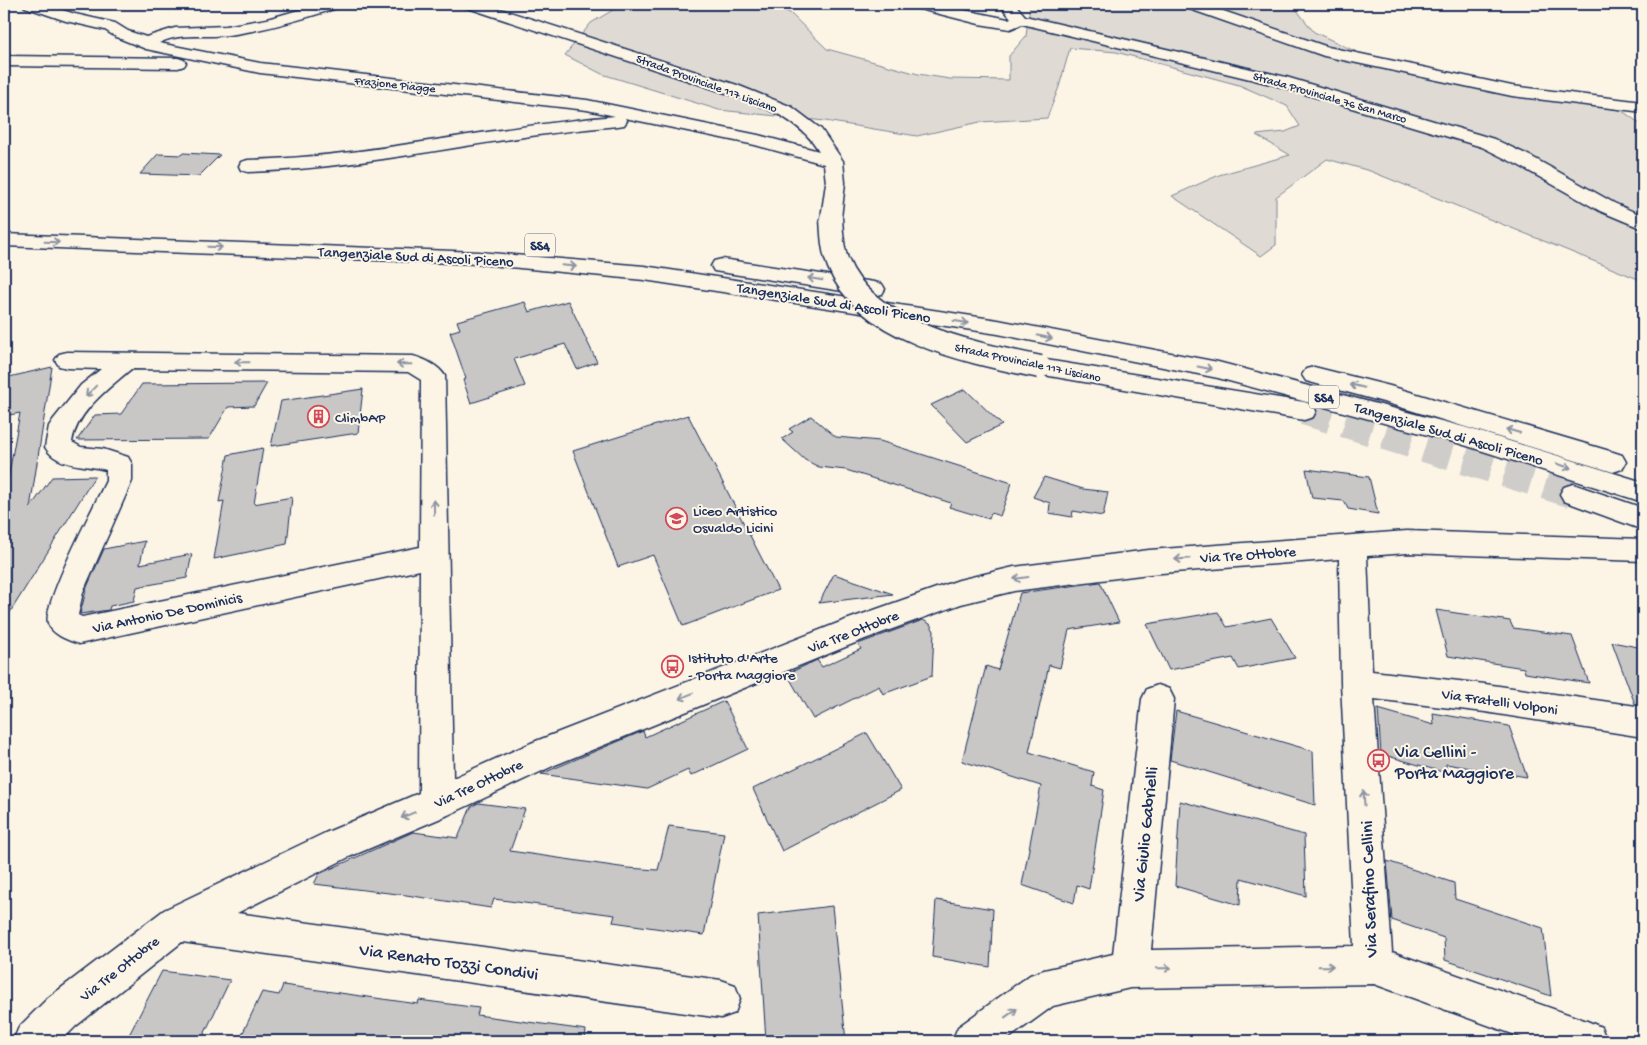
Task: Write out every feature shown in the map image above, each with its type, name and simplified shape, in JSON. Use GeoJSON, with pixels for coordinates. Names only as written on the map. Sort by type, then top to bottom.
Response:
{"type":"FeatureCollection","features":[{"type":"Feature","properties":{"kind":"main road","name":"Frazione Piagge"},"geometry":{"type":"LineString","coordinates":[[30,4],[70,18],[110,26],[122,34],[152,46],[227,62],[327,77],[587,105],[758,140],[834,161]]}},
{"type":"Feature","properties":{"kind":"main road"},"geometry":{"type":"LineString","coordinates":[[147,43],[156,36],[185,31],[225,31],[276,22],[335,4]]}},
{"type":"Feature","properties":{"kind":"main road","name":"Strada Provinciale 117 Lisciano"},"geometry":{"type":"LineString","coordinates":[[470,4],[559,31],[774,105],[815,133],[834,161],[837,177],[831,218],[833,245],[839,266],[852,286],[870,304],[897,322],[932,340],[977,353],[1040,367],[1304,411]]}},
{"type":"Feature","properties":{"kind":"main road"},"geometry":{"type":"LineString","coordinates":[[917,4],[979,19],[1010,24],[1020,19],[1007,4]]}},
{"type":"Feature","properties":{"kind":"main road"},"geometry":{"type":"LineString","coordinates":[[1189,4],[1324,51],[1512,91],[1643,107]]}},
{"type":"Feature","properties":{"kind":"main road","name":"Strada Provinciale 76 San Marco"},"geometry":{"type":"LineString","coordinates":[[1020,19],[1280,81],[1488,143],[1525,161],[1607,207],[1643,223]]}},
{"type":"Feature","properties":{"kind":"main road"},"geometry":{"type":"LineString","coordinates":[[4,61],[227,62]]}},
{"type":"Feature","properties":{"kind":"main road"},"geometry":{"type":"LineString","coordinates":[[248,166],[336,161],[582,123],[643,121],[699,128]]}},
{"type":"Feature","properties":{"kind":"main road","name":"Tangenziale Sud di Ascoli Piceno"},"geometry":{"type":"LineString","coordinates":[[4,225],[539,245],[647,255],[812,278],[1222,352],[1390,395],[1566,446],[1643,472]]}},
{"type":"Feature","properties":{"kind":"main road","name":"Tangenziale Sud di Ascoli Piceno"},"geometry":{"type":"LineString","coordinates":[[4,240],[479,258],[644,273],[810,298],[998,327],[1218,370],[1464,436],[1643,492]]}},
{"type":"Feature","properties":{"kind":"main road"},"geometry":{"type":"LineString","coordinates":[[67,360],[413,364],[433,376],[436,803]]}},
{"type":"Feature","properties":{"kind":"main road","name":"Via Antonio De Dominicis"},"geometry":{"type":"LineString","coordinates":[[125,361],[90,391],[62,426],[58,447],[77,456],[103,459],[119,464],[119,481],[68,592],[62,621],[79,631],[435,556]]}},
{"type":"Feature","properties":{"kind":"main road"},"geometry":{"type":"LineString","coordinates":[[1630,550],[1611,536],[1597,516],[1573,494],[1635,516],[1643,534]]}},
{"type":"Feature","properties":{"kind":"main road","name":"Via Tre Ottobre"},"geometry":{"type":"LineString","coordinates":[[33,1041],[62,1012],[177,923],[336,845],[436,803],[552,750],[854,630],[960,592],[1014,579],[1149,562],[1407,542],[1630,550]]}},
{"type":"Feature","properties":{"kind":"main road","name":"Via Serafino Cellini"},"geometry":{"type":"LineString","coordinates":[[972,1041],[1044,989],[1130,969],[1374,965],[1357,683],[1353,546]]}},
{"type":"Feature","properties":{"kind":"main road","name":"Via Fratelli Volponi"},"geometry":{"type":"LineString","coordinates":[[1357,683],[1484,698],[1643,722]]}},
{"type":"Feature","properties":{"kind":"main road","name":"Via Giulio Gabrielli"},"geometry":{"type":"LineString","coordinates":[[1130,969],[1158,699]]}},
{"type":"Feature","properties":{"kind":"main road","name":"Via Renato Tozzi Condivi"},"geometry":{"type":"LineString","coordinates":[[177,923],[721,999]]}},
{"type":"Feature","properties":{"kind":"main road"},"geometry":{"type":"LineString","coordinates":[[1374,965],[1588,1041]]}},
{"type":"Feature","properties":{"kind":"shaded area"},"geometry":{"type":"Polygon","coordinates":[[[623,4],[770,4],[790,13],[827,49],[918,74],[950,79],[1009,80],[1009,56],[1026,36],[1030,4],[1283,4],[1295,8],[1314,32],[1359,53],[1436,79],[1606,99],[1643,126],[1643,281],[1370,171],[1327,159],[1276,197],[1276,245],[1261,256],[1172,196],[1219,175],[1290,155],[1256,135],[1285,132],[1300,126],[1287,106],[1239,85],[1116,52],[1070,48],[1059,87],[1047,118],[980,122],[917,136],[825,121],[719,110],[602,74],[565,55],[591,23],[623,4]]]}},
{"type":"Feature","properties":{"kind":"building"},"geometry":{"type":"Polygon","coordinates":[[[183,153],[220,155],[199,176],[140,174],[158,154],[181,155],[183,153]]]}},
{"type":"Feature","properties":{"kind":"building"},"geometry":{"type":"Polygon","coordinates":[[[568,301],[597,362],[577,369],[565,344],[514,359],[525,386],[471,403],[463,380],[466,379],[450,332],[460,329],[457,321],[525,302],[529,312],[568,301]]]}},
{"type":"Feature","properties":{"kind":"building"},"geometry":{"type":"Polygon","coordinates":[[[52,367],[30,508],[52,477],[95,476],[4,622],[4,485],[8,479],[20,413],[4,416],[5,378],[52,367]]]}},
{"type":"Feature","properties":{"kind":"building"},"geometry":{"type":"Polygon","coordinates":[[[267,383],[254,406],[228,407],[209,439],[77,440],[95,415],[121,414],[142,384],[267,383]]]}},
{"type":"Feature","properties":{"kind":"building","name":"ClimbAP"},"geometry":{"type":"Polygon","coordinates":[[[363,389],[358,433],[271,446],[281,401],[363,389]]]}},
{"type":"Feature","properties":{"kind":"building"},"geometry":{"type":"Polygon","coordinates":[[[965,389],[1002,425],[967,442],[931,405],[965,389]]]}},
{"type":"Feature","properties":{"kind":"building"},"geometry":{"type":"Polygon","coordinates":[[[688,415],[778,590],[683,626],[653,555],[618,567],[573,451],[688,415]]]}},
{"type":"Feature","properties":{"kind":"building"},"geometry":{"type":"Polygon","coordinates":[[[811,416],[836,437],[880,441],[1012,483],[1000,516],[991,513],[989,519],[949,507],[951,503],[846,470],[819,467],[805,460],[782,439],[793,432],[789,429],[811,416]]]}},
{"type":"Feature","properties":{"kind":"building"},"geometry":{"type":"Polygon","coordinates":[[[263,448],[254,504],[292,497],[287,544],[214,559],[224,501],[219,502],[228,455],[263,448]]]}},
{"type":"Feature","properties":{"kind":"building"},"geometry":{"type":"Polygon","coordinates":[[[1306,469],[1369,477],[1378,514],[1348,509],[1344,501],[1312,498],[1306,469]]]}},
{"type":"Feature","properties":{"kind":"building"},"geometry":{"type":"Polygon","coordinates":[[[1044,477],[1083,489],[1108,492],[1103,516],[1073,511],[1072,517],[1049,513],[1050,503],[1033,497],[1044,477]]]}},
{"type":"Feature","properties":{"kind":"building"},"geometry":{"type":"Polygon","coordinates":[[[145,541],[140,564],[192,554],[187,578],[137,587],[134,601],[110,606],[109,610],[80,614],[87,587],[104,549],[145,541]]]}},
{"type":"Feature","properties":{"kind":"building"},"geometry":{"type":"Polygon","coordinates":[[[834,574],[893,594],[819,603],[834,574]]]}},
{"type":"Feature","properties":{"kind":"building"},"geometry":{"type":"Polygon","coordinates":[[[1100,582],[1119,622],[1069,630],[1060,668],[1049,665],[1029,752],[1094,772],[1092,786],[1104,790],[1089,889],[1077,885],[1074,903],[1022,885],[1041,786],[962,761],[986,666],[998,670],[1020,593],[1100,582]]]}},
{"type":"Feature","properties":{"kind":"building"},"geometry":{"type":"Polygon","coordinates":[[[1436,610],[1510,621],[1513,628],[1572,636],[1589,683],[1525,673],[1524,668],[1448,656],[1436,610]]]}},
{"type":"Feature","properties":{"kind":"building"},"geometry":{"type":"Polygon","coordinates":[[[1218,612],[1227,627],[1271,618],[1295,658],[1239,669],[1233,658],[1169,670],[1147,624],[1218,612]]]}},
{"type":"Feature","properties":{"kind":"building"},"geometry":{"type":"Polygon","coordinates":[[[923,620],[930,624],[934,631],[932,676],[883,694],[879,686],[813,719],[787,674],[817,660],[822,667],[861,649],[858,644],[923,620]]]}},
{"type":"Feature","properties":{"kind":"building"},"geometry":{"type":"Polygon","coordinates":[[[1612,642],[1643,648],[1643,705],[1635,704],[1612,642]]]}},
{"type":"Feature","properties":{"kind":"building"},"geometry":{"type":"Polygon","coordinates":[[[724,701],[748,749],[691,776],[688,770],[647,789],[541,774],[643,731],[645,737],[724,701]]]}},
{"type":"Feature","properties":{"kind":"building"},"geometry":{"type":"Polygon","coordinates":[[[1378,709],[1434,725],[1433,713],[1509,726],[1527,777],[1446,764],[1446,773],[1381,754],[1378,709]]]}},
{"type":"Feature","properties":{"kind":"building"},"geometry":{"type":"Polygon","coordinates":[[[1176,711],[1313,751],[1315,805],[1170,760],[1176,711]]]}},
{"type":"Feature","properties":{"kind":"building"},"geometry":{"type":"Polygon","coordinates":[[[867,733],[901,790],[782,851],[753,789],[867,733]]]}},
{"type":"Feature","properties":{"kind":"building"},"geometry":{"type":"Polygon","coordinates":[[[1180,801],[1304,835],[1306,896],[1241,878],[1240,905],[1175,886],[1180,801]]]}},
{"type":"Feature","properties":{"kind":"building"},"geometry":{"type":"Polygon","coordinates":[[[478,803],[525,809],[510,851],[627,868],[658,870],[669,826],[724,833],[704,935],[613,922],[615,915],[494,899],[491,908],[314,884],[319,874],[413,832],[458,838],[471,807],[478,803]]]}},
{"type":"Feature","properties":{"kind":"building"},"geometry":{"type":"Polygon","coordinates":[[[1387,861],[1454,883],[1455,899],[1543,928],[1551,996],[1445,960],[1444,938],[1392,920],[1387,861]]]}},
{"type":"Feature","properties":{"kind":"building"},"geometry":{"type":"Polygon","coordinates":[[[936,900],[993,909],[990,967],[932,957],[936,900]]]}},
{"type":"Feature","properties":{"kind":"building"},"geometry":{"type":"Polygon","coordinates":[[[832,906],[846,1041],[766,1041],[758,915],[832,906]]]}},
{"type":"Feature","properties":{"kind":"building"},"geometry":{"type":"Polygon","coordinates":[[[162,971],[230,980],[201,1041],[161,1041],[128,1037],[162,971]]]}},
{"type":"Feature","properties":{"kind":"building"},"geometry":{"type":"Polygon","coordinates":[[[283,985],[418,1004],[419,1000],[479,1008],[477,1015],[586,1030],[585,1041],[239,1041],[262,992],[279,995],[283,985]]]}},
{"type":"Feature","properties":{"kind":"tunnel"},"geometry":{"type":"LineString","coordinates":[[1304,411],[1573,494]]}},
{"type":"Feature","properties":{"kind":"place","name":"ClimbAP"},"geometry":{"type":"Point","coordinates":[319,417]}},
{"type":"Feature","properties":{"kind":"place","name":"Liceo Artistico Osvaldo Licini"},"geometry":{"type":"Point","coordinates":[677,519]}},
{"type":"Feature","properties":{"kind":"place","name":"Istituto d'Arte - Porta Maggiore"},"geometry":{"type":"Point","coordinates":[672,666]}},
{"type":"Feature","properties":{"kind":"place","name":"Via Cellini - Porta Maggiore"},"geometry":{"type":"Point","coordinates":[1379,761]}}]}
